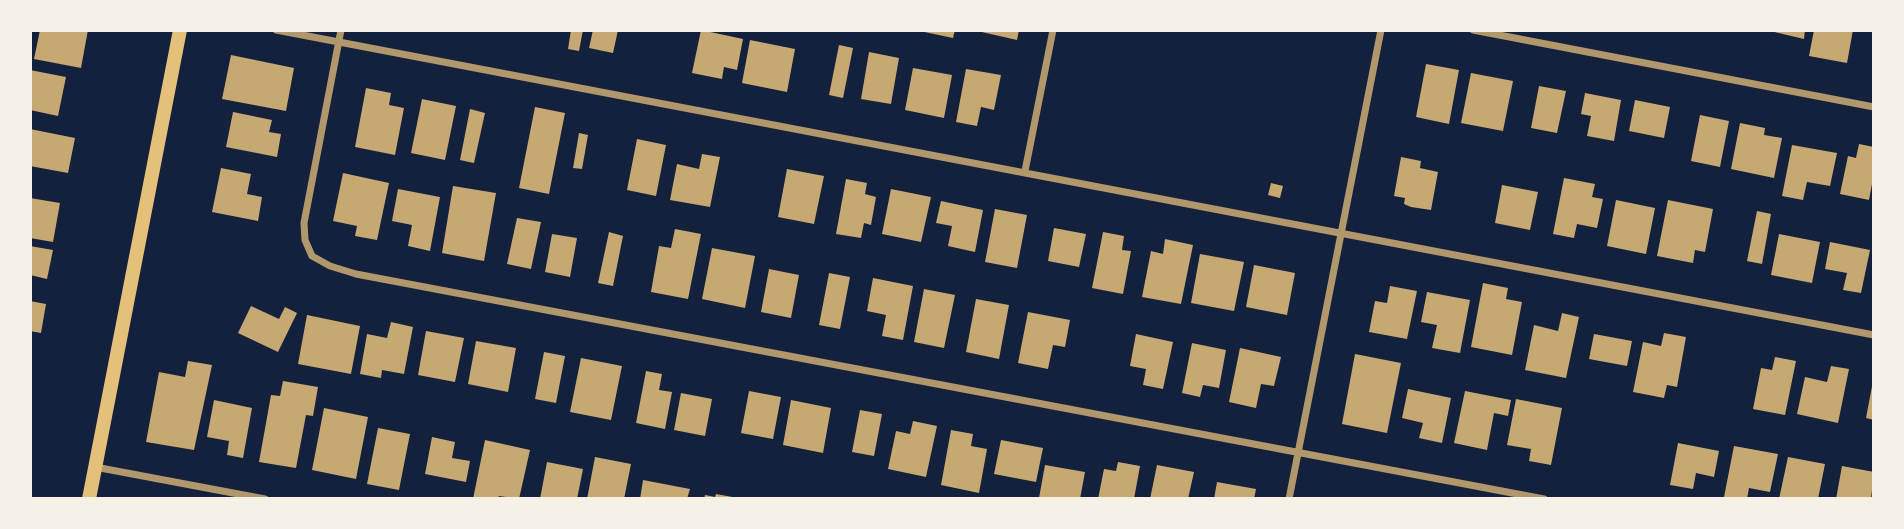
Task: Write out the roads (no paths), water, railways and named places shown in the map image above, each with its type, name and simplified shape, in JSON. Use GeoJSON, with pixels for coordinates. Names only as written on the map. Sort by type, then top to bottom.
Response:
{"type":"FeatureCollection","features":[{"type":"Feature","properties":{"kind":"main road"},"geometry":{"type":"LineString","coordinates":[[89,499],[180,30]]}},
{"type":"Feature","properties":{"kind":"street"},"geometry":{"type":"LineString","coordinates":[[276,30],[1874,335]]}},
{"type":"Feature","properties":{"kind":"street"},"geometry":{"type":"LineString","coordinates":[[341,30],[304,223],[305,240],[312,256],[330,266],[356,274],[1544,499]]}},
{"type":"Feature","properties":{"kind":"street"},"geometry":{"type":"LineString","coordinates":[[1025,171],[1053,30]]}},
{"type":"Feature","properties":{"kind":"street"},"geometry":{"type":"LineString","coordinates":[[1289,499],[1381,30]]}},
{"type":"Feature","properties":{"kind":"street"},"geometry":{"type":"LineString","coordinates":[[1473,30],[1874,107]]}},
{"type":"Feature","properties":{"kind":"street"},"geometry":{"type":"LineString","coordinates":[[95,467],[248,498],[265,499]]}}]}
